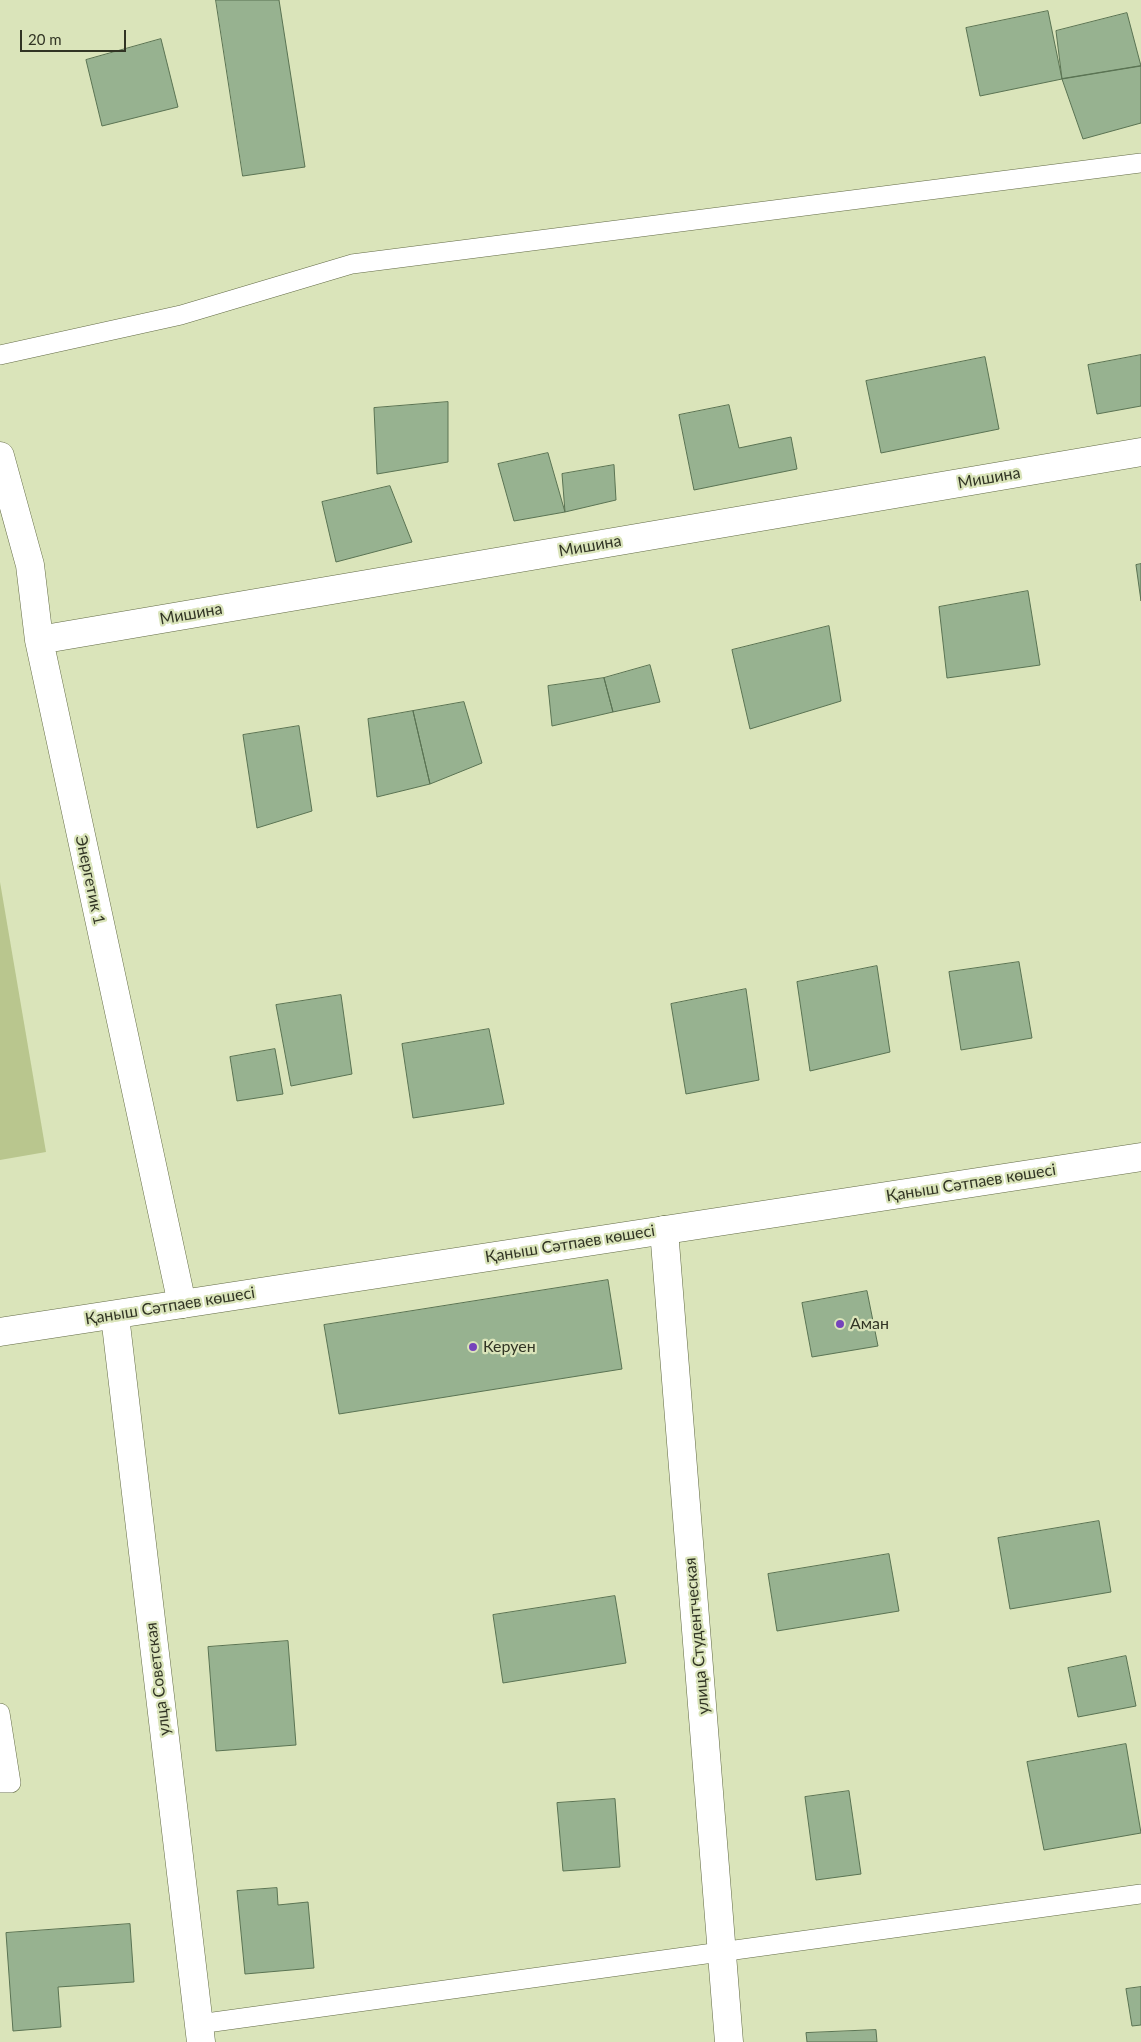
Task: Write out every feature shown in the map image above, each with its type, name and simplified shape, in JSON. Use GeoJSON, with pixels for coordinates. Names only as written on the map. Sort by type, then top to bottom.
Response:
{"type":"FeatureCollection","features":[{"type":"Feature","properties":{"kind":"street","name":"Мишина"},"geometry":{"type":"LineString","coordinates":[[39,640],[1141,452]]}},
{"type":"Feature","properties":{"kind":"street","name":"Энергетик 1"},"geometry":{"type":"LineString","coordinates":[[0,456],[30,565],[39,640],[182,1304]]}},
{"type":"Feature","properties":{"kind":"street","name":"Қаныш Сәтпаев көшесі"},"geometry":{"type":"LineString","coordinates":[[0,1332],[115,1316],[182,1304],[1141,1157]]}},
{"type":"Feature","properties":{"kind":"street","name":"улица Студентческая"},"geometry":{"type":"LineString","coordinates":[[664,1230],[729,2042]]}},
{"type":"Feature","properties":{"kind":"street","name":"улца Советская"},"geometry":{"type":"LineString","coordinates":[[115,1316],[200,2033]]}},
{"type":"Feature","properties":{"kind":"lane"},"geometry":{"type":"LineString","coordinates":[[0,355],[181,315],[352,264],[1141,163]]}},
{"type":"Feature","properties":{"kind":"lane"},"geometry":{"type":"LineString","coordinates":[[0,1713],[11,1783],[0,1784]]}},
{"type":"Feature","properties":{"kind":"lane"},"geometry":{"type":"LineString","coordinates":[[200,2033],[723,1953],[1141,1894]]}},
{"type":"Feature","properties":{"kind":"green space"},"geometry":{"type":"Polygon","coordinates":[[[0,882],[46,1152],[0,1160],[0,882]]]}},
{"type":"Feature","properties":{"kind":"building"},"geometry":{"type":"Polygon","coordinates":[[[216,0],[279,0],[305,167],[243,176],[216,0]]]}},
{"type":"Feature","properties":{"kind":"building"},"geometry":{"type":"Polygon","coordinates":[[[1048,11],[1062,79],[980,96],[966,28],[1048,11]]]}},
{"type":"Feature","properties":{"kind":"building"},"geometry":{"type":"Polygon","coordinates":[[[1127,13],[1141,66],[1062,79],[1056,31],[1127,13]]]}},
{"type":"Feature","properties":{"kind":"building"},"geometry":{"type":"Polygon","coordinates":[[[161,39],[178,107],[102,126],[86,60],[161,39]]]}},
{"type":"Feature","properties":{"kind":"building"},"geometry":{"type":"Polygon","coordinates":[[[1141,66],[1141,123],[1083,139],[1062,79],[1141,66]]]}},
{"type":"Feature","properties":{"kind":"building"},"geometry":{"type":"Polygon","coordinates":[[[1141,355],[1141,406],[1097,414],[1088,365],[1141,355]]]}},
{"type":"Feature","properties":{"kind":"building"},"geometry":{"type":"Polygon","coordinates":[[[985,357],[999,429],[881,453],[866,381],[985,357]]]}},
{"type":"Feature","properties":{"kind":"building"},"geometry":{"type":"Polygon","coordinates":[[[448,402],[448,462],[377,474],[374,408],[448,402]]]}},
{"type":"Feature","properties":{"kind":"building"},"geometry":{"type":"Polygon","coordinates":[[[729,405],[739,448],[791,437],[797,469],[694,490],[679,415],[729,405]]]}},
{"type":"Feature","properties":{"kind":"building"},"geometry":{"type":"Polygon","coordinates":[[[548,453],[565,512],[514,521],[498,464],[548,453]]]}},
{"type":"Feature","properties":{"kind":"building"},"geometry":{"type":"Polygon","coordinates":[[[614,465],[616,500],[565,512],[562,474],[614,465]]]}},
{"type":"Feature","properties":{"kind":"building"},"geometry":{"type":"Polygon","coordinates":[[[390,486],[412,542],[336,562],[322,502],[390,486]]]}},
{"type":"Feature","properties":{"kind":"building"},"geometry":{"type":"Polygon","coordinates":[[[1141,564],[1141,601],[1136,565],[1141,564]]]}},
{"type":"Feature","properties":{"kind":"building"},"geometry":{"type":"Polygon","coordinates":[[[1028,591],[1040,665],[947,678],[939,607],[1028,591]]]}},
{"type":"Feature","properties":{"kind":"building"},"geometry":{"type":"Polygon","coordinates":[[[829,626],[841,701],[750,729],[732,650],[829,626]]]}},
{"type":"Feature","properties":{"kind":"building"},"geometry":{"type":"Polygon","coordinates":[[[650,665],[660,702],[613,712],[604,678],[650,665]]]}},
{"type":"Feature","properties":{"kind":"building"},"geometry":{"type":"Polygon","coordinates":[[[604,678],[613,712],[552,726],[548,686],[604,678]]]}},
{"type":"Feature","properties":{"kind":"building"},"geometry":{"type":"Polygon","coordinates":[[[464,702],[482,763],[430,784],[413,711],[464,702]]]}},
{"type":"Feature","properties":{"kind":"building"},"geometry":{"type":"Polygon","coordinates":[[[413,711],[430,784],[377,797],[368,719],[413,711]]]}},
{"type":"Feature","properties":{"kind":"building"},"geometry":{"type":"Polygon","coordinates":[[[299,726],[312,811],[257,828],[243,735],[299,726]]]}},
{"type":"Feature","properties":{"kind":"building"},"geometry":{"type":"Polygon","coordinates":[[[1019,962],[1032,1038],[961,1050],[949,972],[1019,962]]]}},
{"type":"Feature","properties":{"kind":"building"},"geometry":{"type":"Polygon","coordinates":[[[877,966],[890,1052],[810,1071],[797,982],[877,966]]]}},
{"type":"Feature","properties":{"kind":"building"},"geometry":{"type":"Polygon","coordinates":[[[746,989],[759,1080],[686,1094],[671,1004],[746,989]]]}},
{"type":"Feature","properties":{"kind":"building"},"geometry":{"type":"Polygon","coordinates":[[[341,995],[352,1074],[291,1086],[276,1005],[341,995]]]}},
{"type":"Feature","properties":{"kind":"building"},"geometry":{"type":"Polygon","coordinates":[[[489,1029],[504,1104],[413,1118],[402,1044],[489,1029]]]}},
{"type":"Feature","properties":{"kind":"building"},"geometry":{"type":"Polygon","coordinates":[[[275,1049],[283,1094],[237,1101],[230,1057],[275,1049]]]}},
{"type":"Feature","properties":{"kind":"building","name":"Керуен"},"geometry":{"type":"Polygon","coordinates":[[[608,1280],[622,1369],[339,1414],[324,1325],[608,1280]]]}},
{"type":"Feature","properties":{"kind":"building","name":"Аман"},"geometry":{"type":"Polygon","coordinates":[[[867,1291],[878,1346],[812,1357],[802,1303],[867,1291]]]}},
{"type":"Feature","properties":{"kind":"building"},"geometry":{"type":"Polygon","coordinates":[[[1099,1521],[1111,1592],[1010,1609],[998,1538],[1099,1521]]]}},
{"type":"Feature","properties":{"kind":"building"},"geometry":{"type":"Polygon","coordinates":[[[889,1554],[899,1611],[777,1631],[768,1574],[889,1554]]]}},
{"type":"Feature","properties":{"kind":"building"},"geometry":{"type":"Polygon","coordinates":[[[615,1596],[626,1663],[503,1683],[493,1615],[615,1596]]]}},
{"type":"Feature","properties":{"kind":"building"},"geometry":{"type":"Polygon","coordinates":[[[288,1641],[296,1745],[216,1751],[208,1647],[288,1641]]]}},
{"type":"Feature","properties":{"kind":"building"},"geometry":{"type":"Polygon","coordinates":[[[1126,1656],[1136,1706],[1078,1717],[1068,1668],[1126,1656]]]}},
{"type":"Feature","properties":{"kind":"building"},"geometry":{"type":"Polygon","coordinates":[[[1126,1744],[1141,1833],[1044,1850],[1027,1762],[1126,1744]]]}},
{"type":"Feature","properties":{"kind":"building"},"geometry":{"type":"Polygon","coordinates":[[[849,1791],[861,1874],[816,1880],[805,1797],[849,1791]]]}},
{"type":"Feature","properties":{"kind":"building"},"geometry":{"type":"Polygon","coordinates":[[[615,1799],[620,1867],[563,1871],[557,1803],[615,1799]]]}},
{"type":"Feature","properties":{"kind":"building"},"geometry":{"type":"Polygon","coordinates":[[[277,1888],[278,1905],[308,1902],[314,1968],[245,1974],[237,1891],[277,1888]]]}},
{"type":"Feature","properties":{"kind":"building"},"geometry":{"type":"Polygon","coordinates":[[[130,1924],[134,1982],[58,1987],[61,2027],[13,2031],[6,1933],[130,1924]]]}},
{"type":"Feature","properties":{"kind":"building"},"geometry":{"type":"Polygon","coordinates":[[[1141,1987],[1141,2025],[1132,2026],[1126,1989],[1141,1987]]]}},
{"type":"Feature","properties":{"kind":"building"},"geometry":{"type":"Polygon","coordinates":[[[876,2030],[877,2042],[807,2042],[806,2033],[876,2030]]]}},
{"type":"Feature","properties":{"kind":"place","name":"Аман"},"geometry":{"type":"Point","coordinates":[840,1324]}},
{"type":"Feature","properties":{"kind":"place","name":"Керуен"},"geometry":{"type":"Point","coordinates":[473,1347]}}]}
